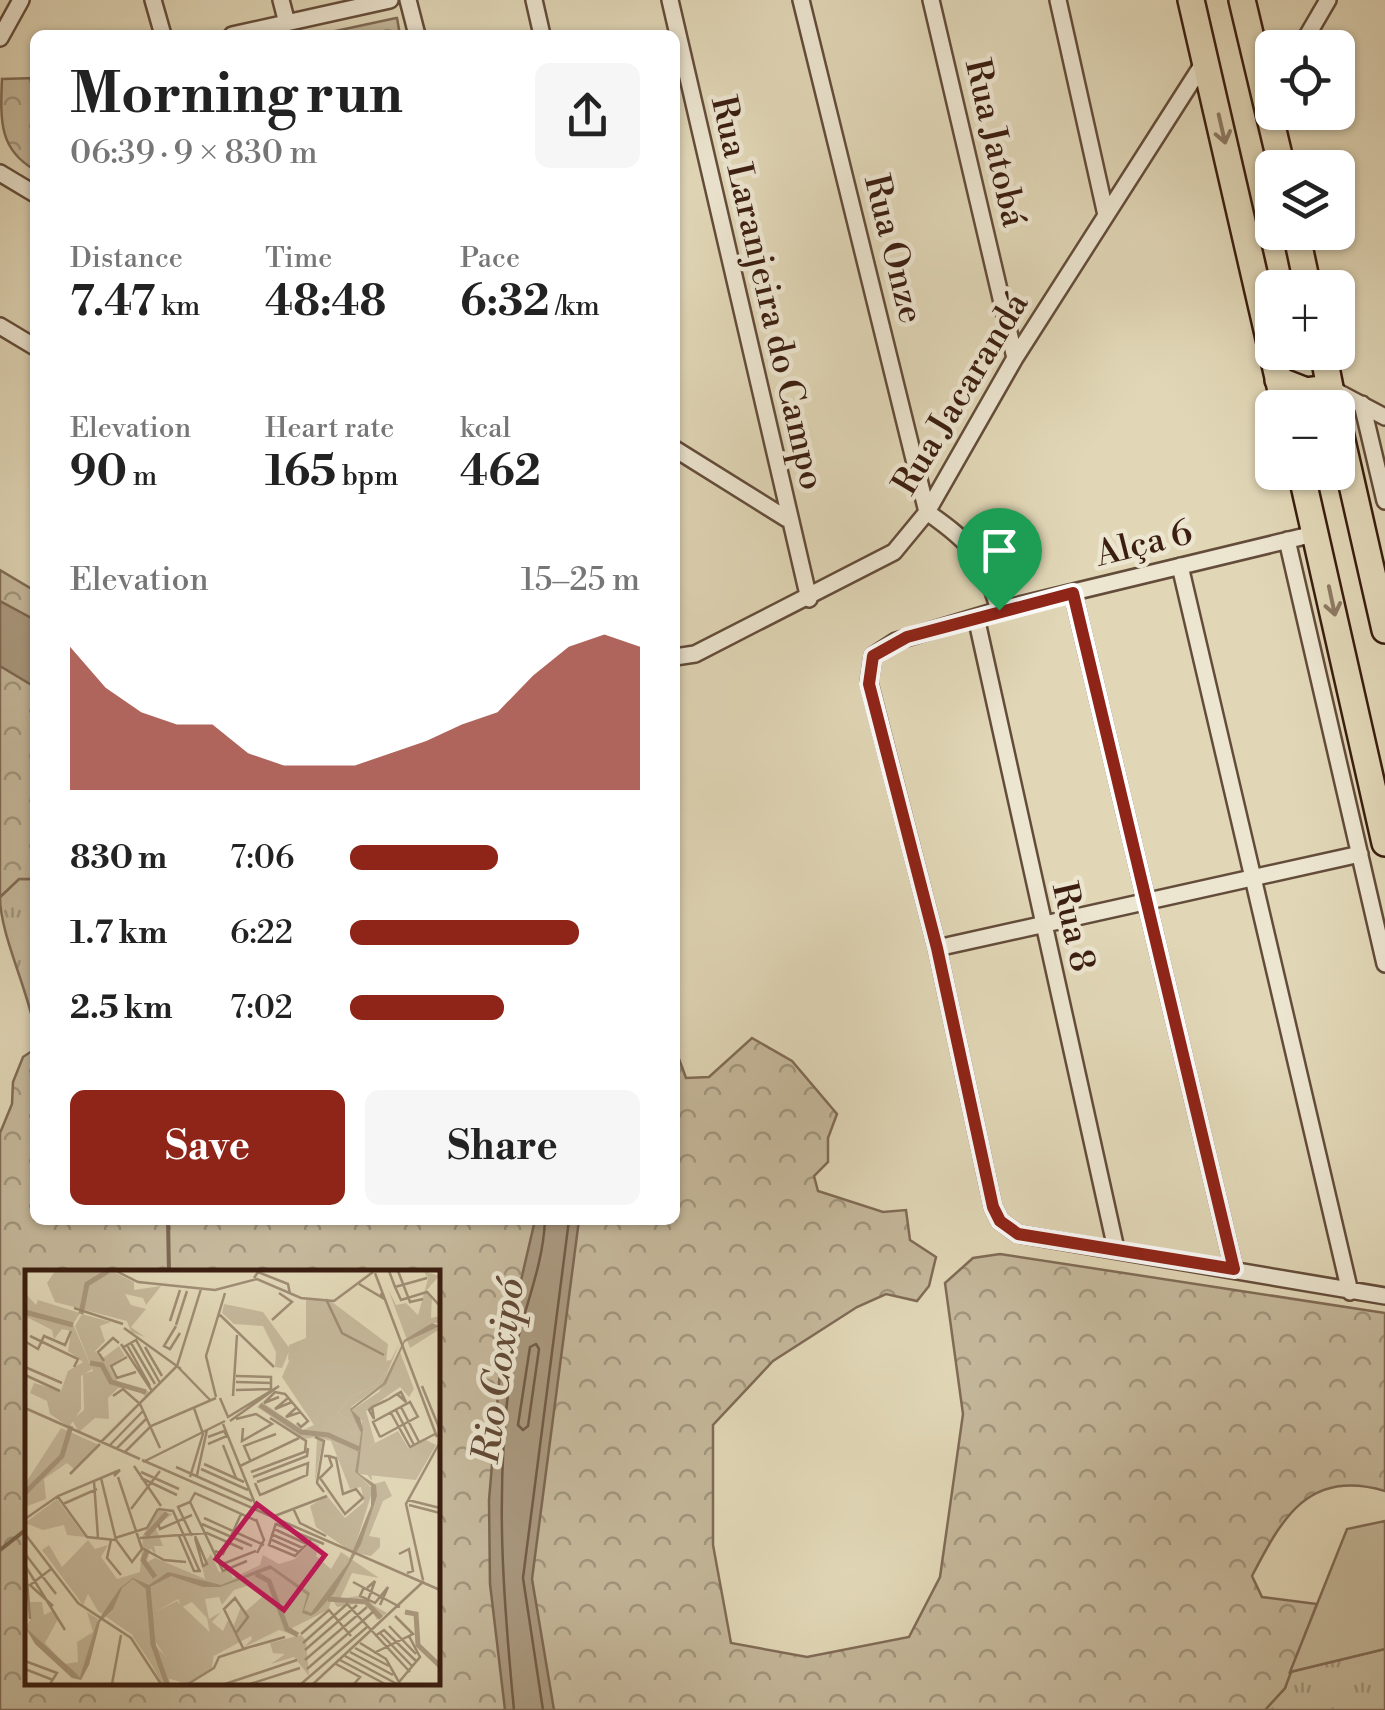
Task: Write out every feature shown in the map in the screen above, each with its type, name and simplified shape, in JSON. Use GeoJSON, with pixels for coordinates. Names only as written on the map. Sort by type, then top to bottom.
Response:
{"type":"FeatureCollection","features":[{"type":"Feature","properties":{"kind":"main road"},"geometry":{"type":"LineString","coordinates":[[1191,0],[1280,390]]}},
{"type":"Feature","properties":{"kind":"main road"},"geometry":{"type":"LineString","coordinates":[[1242,0],[1255,45]]}},
{"type":"Feature","properties":{"kind":"main road"},"geometry":{"type":"LineString","coordinates":[[1278,380],[1303,390]]}},
{"type":"Feature","properties":{"kind":"main road"},"geometry":{"type":"LineString","coordinates":[[1306,490],[1385,843]]}},
{"type":"Feature","properties":{"kind":"main road"},"geometry":{"type":"LineString","coordinates":[[1353,490],[1385,630]]}},
{"type":"Feature","properties":{"kind":"street"},"geometry":{"type":"LineString","coordinates":[[0,38],[21,0]]}},
{"type":"Feature","properties":{"kind":"street"},"geometry":{"type":"LineString","coordinates":[[153,0],[162,30]]}},
{"type":"Feature","properties":{"kind":"street"},"geometry":{"type":"LineString","coordinates":[[281,0],[287,23]]}},
{"type":"Feature","properties":{"kind":"street"},"geometry":{"type":"LineString","coordinates":[[255,30],[390,0]]}},
{"type":"Feature","properties":{"kind":"street"},"geometry":{"type":"LineString","coordinates":[[408,0],[415,30]]}},
{"type":"Feature","properties":{"kind":"street"},"geometry":{"type":"LineString","coordinates":[[534,0],[541,30]]}},
{"type":"Feature","properties":{"kind":"street","name":"Rua Laranjeira do Campo"},"geometry":{"type":"LineString","coordinates":[[670,0],[677,30]]}},
{"type":"Feature","properties":{"kind":"street","name":"Rua Onze"},"geometry":{"type":"LineString","coordinates":[[801,0],[927,512]]}},
{"type":"Feature","properties":{"kind":"street","name":"Rua Jatobá"},"geometry":{"type":"LineString","coordinates":[[931,0],[1016,358]]}},
{"type":"Feature","properties":{"kind":"street"},"geometry":{"type":"LineString","coordinates":[[1058,0],[1106,215]]}},
{"type":"Feature","properties":{"kind":"street"},"geometry":{"type":"LineString","coordinates":[[1310,30],[1328,0]]}},
{"type":"Feature","properties":{"kind":"street","name":"Rua Laranjeira do Campo"},"geometry":{"type":"LineString","coordinates":[[680,44],[787,519],[809,599]]}},
{"type":"Feature","properties":{"kind":"street","name":"Rua Jacarandá"},"geometry":{"type":"LineString","coordinates":[[680,656],[695,654],[809,599],[894,552],[927,512],[1016,358],[1206,58]]}},
{"type":"Feature","properties":{"kind":"street"},"geometry":{"type":"LineString","coordinates":[[0,173],[30,191]]}},
{"type":"Feature","properties":{"kind":"street"},"geometry":{"type":"LineString","coordinates":[[0,326],[30,344]]}},
{"type":"Feature","properties":{"kind":"street"},"geometry":{"type":"LineString","coordinates":[[1355,407],[1362,404]]}},
{"type":"Feature","properties":{"kind":"street"},"geometry":{"type":"LineString","coordinates":[[1362,404],[1385,417]]}},
{"type":"Feature","properties":{"kind":"street"},"geometry":{"type":"LineString","coordinates":[[1362,404],[1385,502]]}},
{"type":"Feature","properties":{"kind":"street"},"geometry":{"type":"LineString","coordinates":[[680,457],[787,519]]}},
{"type":"Feature","properties":{"kind":"street"},"geometry":{"type":"LineString","coordinates":[[927,512],[974,546],[986,566],[999,610]]}},
{"type":"Feature","properties":{"kind":"street","name":"Alça 6"},"geometry":{"type":"LineString","coordinates":[[937,948],[869,684],[873,656],[907,637],[999,610],[1318,534]]}},
{"type":"Feature","properties":{"kind":"street"},"geometry":{"type":"LineString","coordinates":[[1286,540],[1385,964]]}},
{"type":"Feature","properties":{"kind":"street"},"geometry":{"type":"LineString","coordinates":[[1180,566],[1350,1292]]}},
{"type":"Feature","properties":{"kind":"street"},"geometry":{"type":"LineString","coordinates":[[1073,593],[1234,1269]]}},
{"type":"Feature","properties":{"kind":"street","name":"Rua 8"},"geometry":{"type":"LineString","coordinates":[[976,617],[1116,1249]]}},
{"type":"Feature","properties":{"kind":"street"},"geometry":{"type":"LineString","coordinates":[[1360,854],[937,948],[993,1207],[1000,1221],[1018,1234],[1385,1296]]}},
{"type":"Feature","properties":{"kind":"green space"},"geometry":{"type":"Polygon","coordinates":[[[396,18],[399,30],[340,30],[396,18]]]}},
{"type":"Feature","properties":{"kind":"green space"},"geometry":{"type":"Polygon","coordinates":[[[30,78],[30,167],[15,154],[5,134],[2,79],[30,78]]]}},
{"type":"Feature","properties":{"kind":"green space"},"geometry":{"type":"Polygon","coordinates":[[[0,570],[30,588],[30,879],[19,879],[0,897],[0,570]]]}},
{"type":"Feature","properties":{"kind":"green space"},"geometry":{"type":"Polygon","coordinates":[[[19,879],[30,879],[30,1011],[9,944],[0,897],[19,879]]]}},
{"type":"Feature","properties":{"kind":"green space"},"geometry":{"type":"Polygon","coordinates":[[[752,1038],[792,1061],[837,1114],[828,1138],[828,1162],[814,1176],[818,1191],[883,1212],[906,1210],[910,1240],[936,1257],[929,1286],[917,1301],[886,1294],[857,1307],[773,1361],[713,1425],[713,1545],[731,1643],[807,1657],[909,1637],[940,1577],[963,1414],[945,1283],[973,1258],[1000,1254],[1385,1313],[1385,1491],[1336,1486],[1317,1492],[1287,1518],[1263,1555],[1252,1576],[1262,1597],[1317,1604],[1285,1688],[1265,1710],[0,1710],[0,1133],[12,1104],[13,1082],[23,1057],[30,1052],[30,1225],[680,1225],[680,1062],[686,1078],[709,1077],[752,1038]]]}},
{"type":"Feature","properties":{"kind":"green space"},"geometry":{"type":"Polygon","coordinates":[[[1385,1521],[1385,1649],[1290,1672],[1347,1529],[1385,1521]]]}},
{"type":"Feature","properties":{"kind":"green space"},"geometry":{"type":"Polygon","coordinates":[[[1385,1649],[1385,1710],[1265,1710],[1285,1688],[1290,1672],[1385,1649]]]}},
{"type":"Feature","properties":{"kind":"water"},"geometry":{"type":"Polygon","coordinates":[[[0,601],[30,617],[30,684],[0,666],[0,601]]]}},
{"type":"Feature","properties":{"kind":"water","name":"Rio Coxipó"},"geometry":{"type":"Polygon","coordinates":[[[534,1225],[578,1225],[532,1579],[554,1710],[505,1710],[490,1584],[489,1500],[500,1371],[534,1225]]]}},
{"type":"Feature","properties":{"kind":"waterway"},"geometry":{"type":"LineString","coordinates":[[168,1225],[169,1270]]}},
{"type":"Feature","properties":{"kind":"waterway"},"geometry":{"type":"LineString","coordinates":[[0,1550],[25,1530]]}},
{"type":"Feature","properties":{"kind":"route"},"geometry":{"type":"LineString","coordinates":[[1073,593],[1234,1269],[1018,1234],[1008,1230],[993,1207],[937,948],[869,674],[873,656],[886,646],[999,610],[1073,593]]}}]}
